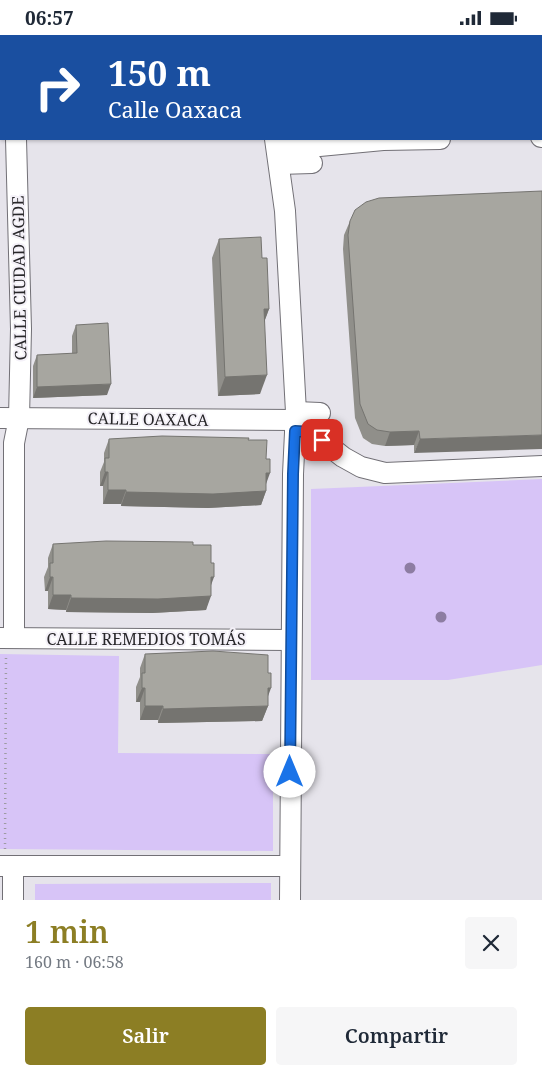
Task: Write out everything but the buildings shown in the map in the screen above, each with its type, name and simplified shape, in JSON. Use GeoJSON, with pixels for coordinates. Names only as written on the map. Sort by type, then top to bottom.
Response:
{"type":"FeatureCollection","features":[{"type":"Feature","properties":{"kind":"street","name":"CALLE CIUDAD AGDE"},"geometry":{"type":"LineString","coordinates":[[7,638],[14,443],[10,418],[21,329],[16,140]]}},
{"type":"Feature","properties":{"kind":"street"},"geometry":{"type":"LineString","coordinates":[[277,151],[383,140]]}},
{"type":"Feature","properties":{"kind":"street"},"geometry":{"type":"LineString","coordinates":[[277,151],[312,163]]}},
{"type":"Feature","properties":{"kind":"street"},"geometry":{"type":"LineString","coordinates":[[277,151],[285,211],[296,421],[291,640],[290,900]]}},
{"type":"Feature","properties":{"kind":"street"},"geometry":{"type":"LineString","coordinates":[[296,421],[320,413]]}},
{"type":"Feature","properties":{"kind":"street","name":"CALLE OAXACA"},"geometry":{"type":"LineString","coordinates":[[10,418],[296,421],[343,457],[361,467],[385,473],[542,466]]}},
{"type":"Feature","properties":{"kind":"street"},"geometry":{"type":"LineString","coordinates":[[0,434],[2,522]]}},
{"type":"Feature","properties":{"kind":"street","name":"CALLE REMEDIOS TOMÁS"},"geometry":{"type":"LineString","coordinates":[[7,638],[291,640]]}},
{"type":"Feature","properties":{"kind":"street"},"geometry":{"type":"LineString","coordinates":[[13,900],[6,866],[290,867]]}},
{"type":"Feature","properties":{"kind":"path"},"geometry":{"type":"LineString","coordinates":[[6,866],[7,638]]}},
{"type":"Feature","properties":{"kind":"shaded area"},"geometry":{"type":"Polygon","coordinates":[[[542,479],[542,665],[448,680],[311,680],[311,489],[542,479]]]}},
{"type":"Feature","properties":{"kind":"shaded area"},"geometry":{"type":"Polygon","coordinates":[[[0,654],[119,656],[118,753],[273,754],[273,851],[0,849],[0,654]]]}},
{"type":"Feature","properties":{"kind":"shaded area"},"geometry":{"type":"Polygon","coordinates":[[[271,883],[271,900],[35,900],[35,884],[271,883]]]}},
{"type":"Feature","properties":{"kind":"route"},"geometry":{"type":"LineString","coordinates":[[290,772],[295,431],[311,432],[322,440]]}}]}
